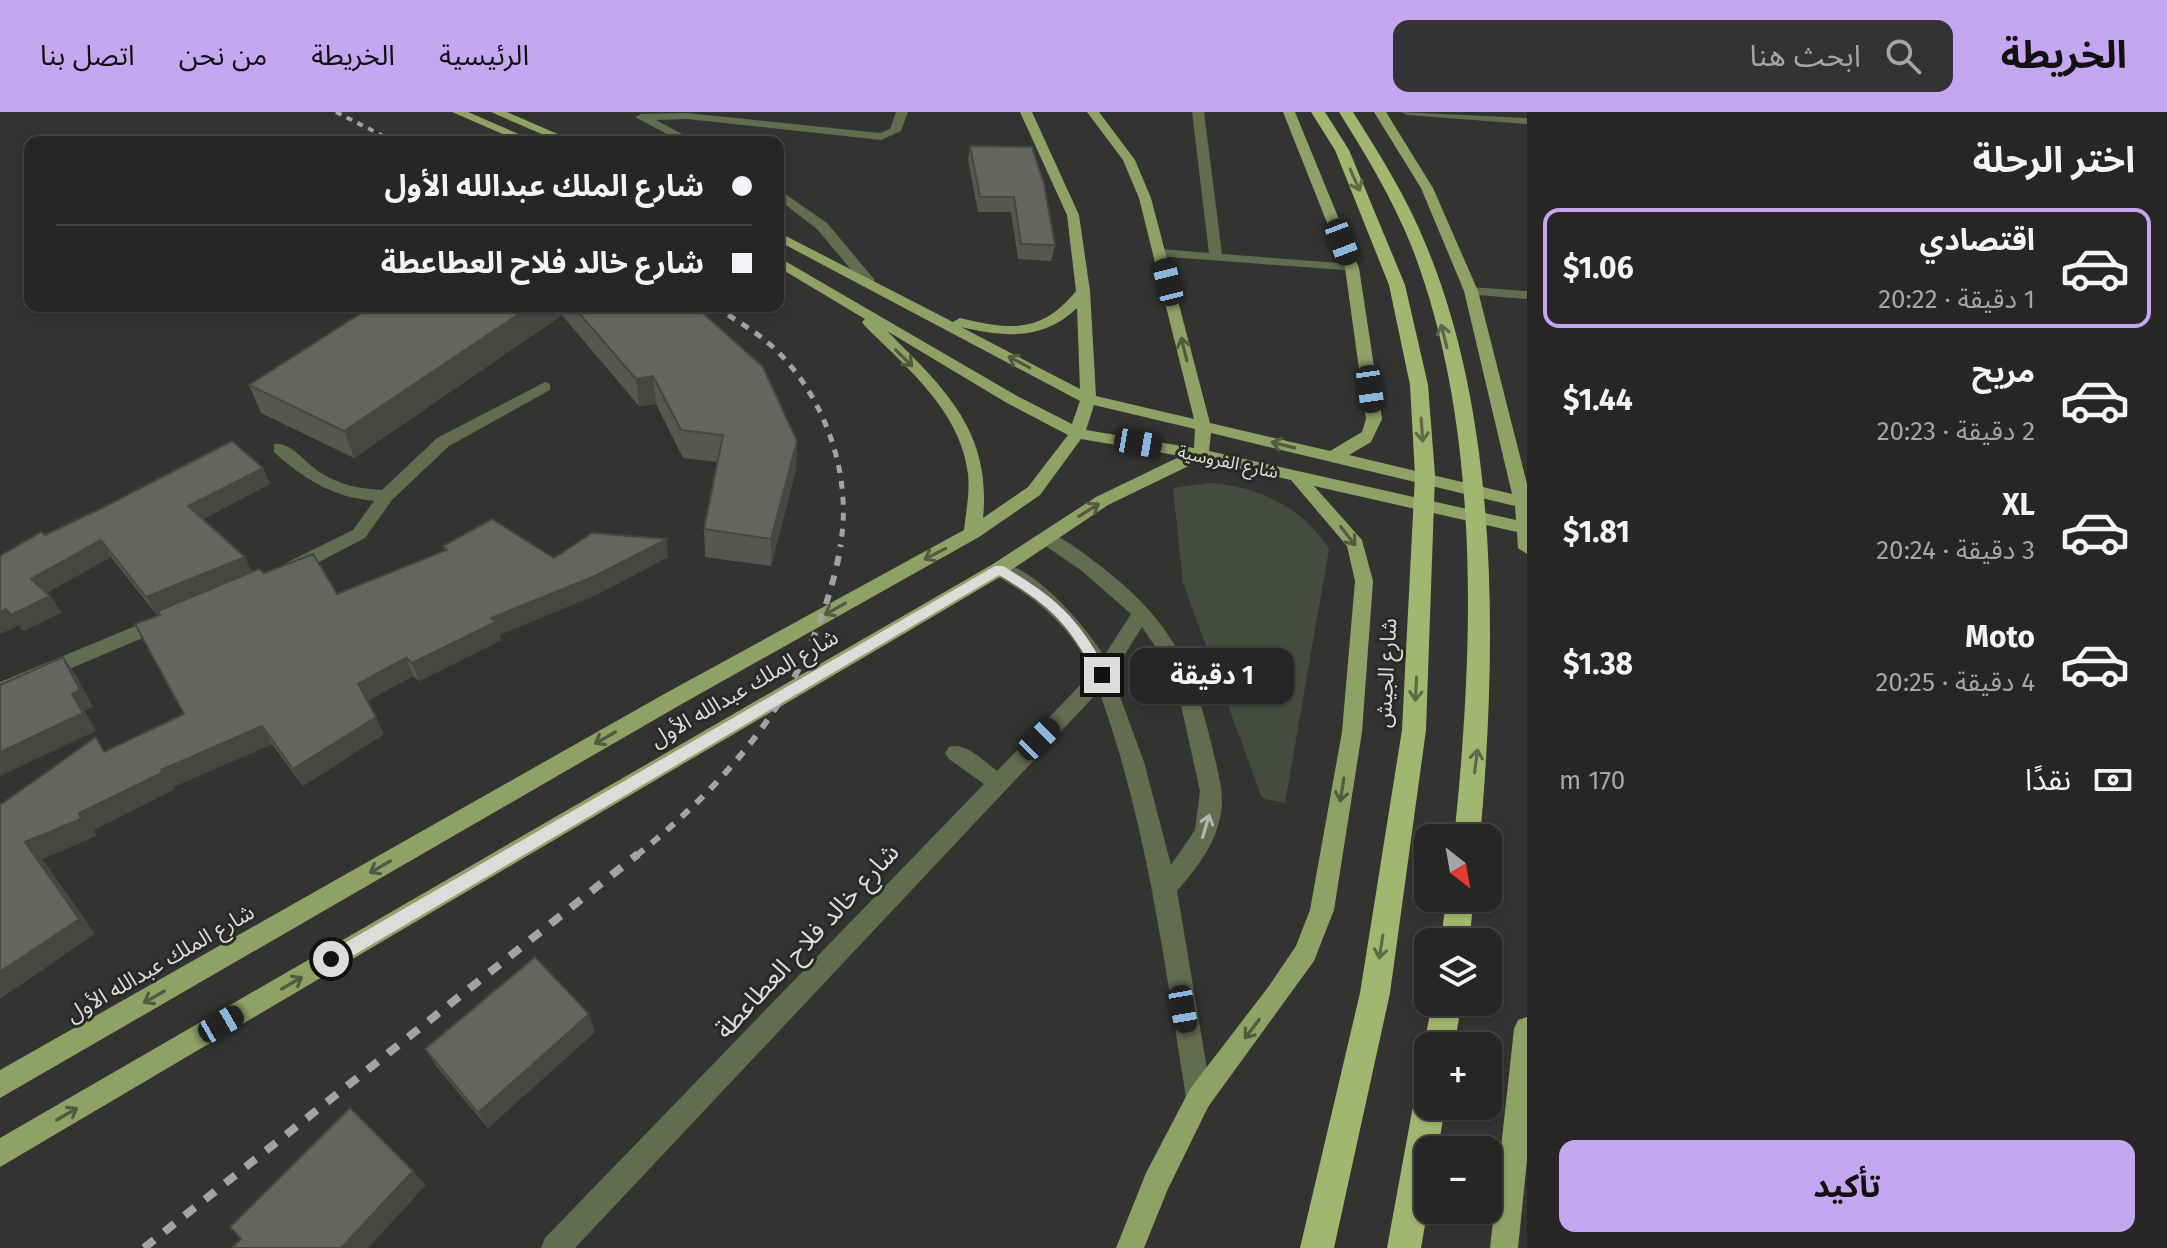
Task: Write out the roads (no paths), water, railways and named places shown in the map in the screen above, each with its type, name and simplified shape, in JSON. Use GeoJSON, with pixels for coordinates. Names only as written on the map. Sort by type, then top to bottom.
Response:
{"type":"FeatureCollection","features":[{"type":"Feature","properties":{"kind":"highway","name":"شارع الجيش"},"geometry":{"type":"LineString","coordinates":[[1317,1248],[1375,993],[1414,730],[1425,511],[1419,385],[1397,285],[1342,150],[1318,112]]}},
{"type":"Feature","properties":{"kind":"highway"},"geometry":{"type":"LineString","coordinates":[[1346,112],[1384,172],[1427,267],[1472,461],[1480,586],[1478,745],[1469,824]]}},
{"type":"Feature","properties":{"kind":"highway"},"geometry":{"type":"LineString","coordinates":[[1404,1248],[1427,1120]]}},
{"type":"Feature","properties":{"kind":"main road"},"geometry":{"type":"LineString","coordinates":[[458,112],[516,136]]}},
{"type":"Feature","properties":{"kind":"main road"},"geometry":{"type":"LineString","coordinates":[[497,112],[555,136]]}},
{"type":"Feature","properties":{"kind":"main road","name":"شارع الملك عبدالله الأول"},"geometry":{"type":"LineString","coordinates":[[0,1085],[659,707],[973,533],[1034,491],[1077,433],[1088,399],[1083,291],[1073,215],[1026,112]]}},
{"type":"Feature","properties":{"kind":"main road"},"geometry":{"type":"LineString","coordinates":[[1093,112],[1129,160],[1161,253],[1203,425],[1204,444],[1199,454]]}},
{"type":"Feature","properties":{"kind":"main road"},"geometry":{"type":"LineString","coordinates":[[1289,112],[1352,268],[1374,419],[1372,433],[1366,439],[1331,457]]}},
{"type":"Feature","properties":{"kind":"main road"},"geometry":{"type":"LineString","coordinates":[[1380,112],[1427,188],[1471,291],[1523,502],[1527,548]]}},
{"type":"Feature","properties":{"kind":"main road","name":"شارع الفروسية"},"geometry":{"type":"LineString","coordinates":[[784,239],[1088,399],[1523,502]]}},
{"type":"Feature","properties":{"kind":"main road","name":"شارع الفروسية"},"geometry":{"type":"LineString","coordinates":[[784,264],[1013,400],[1077,433],[1199,454],[1526,528]]}},
{"type":"Feature","properties":{"kind":"main road"},"geometry":{"type":"LineString","coordinates":[[905,302],[961,323],[1012,332],[1045,326],[1060,319],[1083,291]]}},
{"type":"Feature","properties":{"kind":"main road"},"geometry":{"type":"LineString","coordinates":[[849,302],[955,414],[970,443],[977,475],[973,533]]}},
{"type":"Feature","properties":{"kind":"main road","name":"شارع الملك عبدالله الأول"},"geometry":{"type":"LineString","coordinates":[[0,1153],[999,569],[1102,501],[1199,454]]}},
{"type":"Feature","properties":{"kind":"main road"},"geometry":{"type":"LineString","coordinates":[[1130,1248],[1156,1183],[1199,1098],[1305,953],[1322,910],[1352,732],[1362,562],[1356,544],[1297,477]]}},
{"type":"Feature","properties":{"kind":"main road"},"geometry":{"type":"LineString","coordinates":[[1504,1248],[1524,1091],[1527,1029]]}},
{"type":"Feature","properties":{"kind":"street"},"geometry":{"type":"LineString","coordinates":[[636,114],[687,116],[881,137],[895,131],[902,112]]}},
{"type":"Feature","properties":{"kind":"street"},"geometry":{"type":"LineString","coordinates":[[1198,112],[1216,257]]}},
{"type":"Feature","properties":{"kind":"street"},"geometry":{"type":"LineString","coordinates":[[1407,112],[1527,121]]}},
{"type":"Feature","properties":{"kind":"street"},"geometry":{"type":"LineString","coordinates":[[636,114],[679,136]]}},
{"type":"Feature","properties":{"kind":"street"},"geometry":{"type":"LineString","coordinates":[[784,198],[822,226],[845,249],[869,282]]}},
{"type":"Feature","properties":{"kind":"street"},"geometry":{"type":"LineString","coordinates":[[1161,253],[1352,268]]}},
{"type":"Feature","properties":{"kind":"street"},"geometry":{"type":"LineString","coordinates":[[1471,291],[1527,295]]}},
{"type":"Feature","properties":{"kind":"street"},"geometry":{"type":"LineString","coordinates":[[271,577],[344,545],[364,528],[386,496],[443,442],[545,387]]}},
{"type":"Feature","properties":{"kind":"street"},"geometry":{"type":"LineString","coordinates":[[280,448],[319,483],[357,495],[386,496]]}},
{"type":"Feature","properties":{"kind":"street"},"geometry":{"type":"LineString","coordinates":[[1046,538],[1098,572],[1140,615],[1175,660],[1187,685],[1211,791],[1210,817],[1203,838],[1189,861],[1163,890]]}},
{"type":"Feature","properties":{"kind":"street"},"geometry":{"type":"LineString","coordinates":[[999,569],[1044,596],[1063,614],[1082,636],[1102,675],[1139,775],[1163,890],[1199,1098]]}},
{"type":"Feature","properties":{"kind":"street"},"geometry":{"type":"LineString","coordinates":[[0,690],[182,613]]}},
{"type":"Feature","properties":{"kind":"street","name":"شارع خالد فلاح العطاعطة"},"geometry":{"type":"LineString","coordinates":[[555,1248],[1102,675],[1140,615]]}},
{"type":"Feature","properties":{"kind":"street"},"geometry":{"type":"LineString","coordinates":[[956,753],[997,782]]}},
{"type":"Feature","properties":{"kind":"railway"},"geometry":{"type":"LineString","coordinates":[[336,112],[383,136]]}},
{"type":"Feature","properties":{"kind":"railway"},"geometry":{"type":"LineString","coordinates":[[724,312],[760,336],[786,361],[804,383],[818,408],[838,462],[843,519],[840,547]]}},
{"type":"Feature","properties":{"kind":"railway"},"geometry":{"type":"LineString","coordinates":[[636,856],[708,791],[768,719],[793,680],[813,638],[841,545]]}},
{"type":"Feature","properties":{"kind":"railway"},"geometry":{"type":"LineString","coordinates":[[144,1248],[638,854]]}}]}
